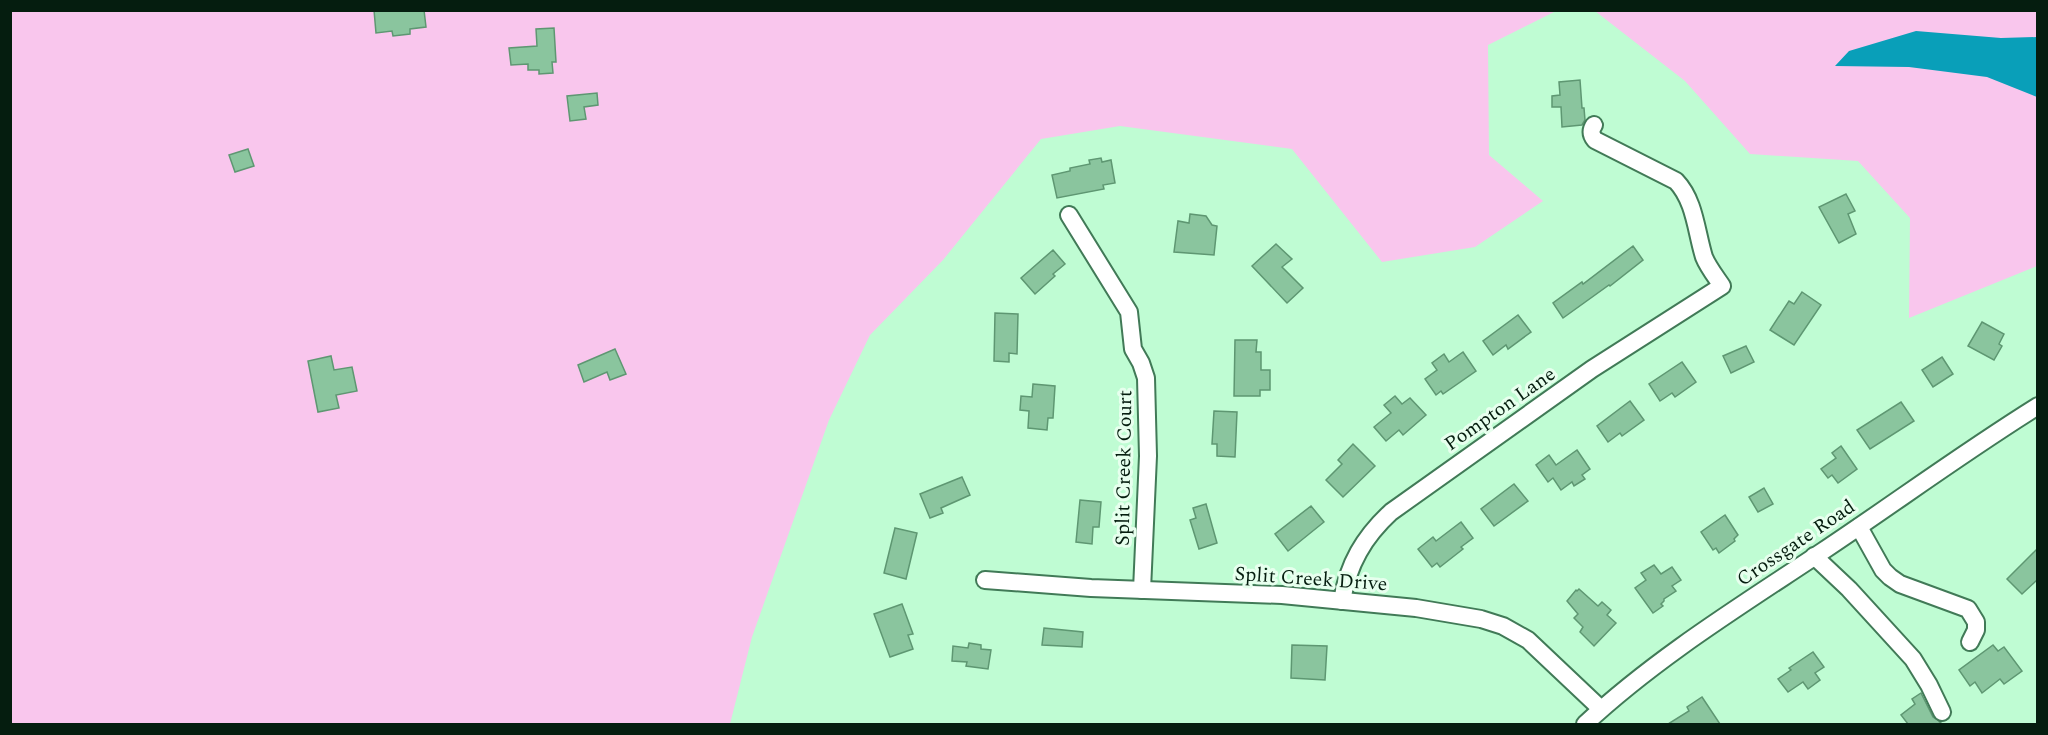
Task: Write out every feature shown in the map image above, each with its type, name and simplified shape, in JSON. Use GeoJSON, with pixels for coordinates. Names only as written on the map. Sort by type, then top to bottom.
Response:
{"type":"FeatureCollection","features":[{"type":"Feature","properties":{"kind":"street","name":"Pompton Lane"},"geometry":{"type":"LineString","coordinates":[[1342,601],[1352,563],[1362,544],[1391,512],[1592,369],[1722,286],[1705,260],[1690,202],[1684,189],[1676,181],[1595,140],[1591,135],[1594,125]]}},
{"type":"Feature","properties":{"kind":"street","name":"Split Creek Court"},"geometry":{"type":"LineString","coordinates":[[1069,214],[1129,312],[1134,349],[1146,378],[1149,456],[1142,590]]}},
{"type":"Feature","properties":{"kind":"street","name":"Crossgate Road"},"geometry":{"type":"LineString","coordinates":[[1585,724],[1660,662],[1992,434],[2037,406]]}},
{"type":"Feature","properties":{"kind":"street"},"geometry":{"type":"LineString","coordinates":[[1859,527],[1883,570],[1890,577],[1900,584],[1968,609],[1976,622],[1976,630],[1970,642]]}},
{"type":"Feature","properties":{"kind":"street"},"geometry":{"type":"LineString","coordinates":[[1814,556],[1849,589],[1913,658],[1942,712]]}},
{"type":"Feature","properties":{"kind":"street","name":"Split Creek Drive"},"geometry":{"type":"LineString","coordinates":[[985,580],[1091,588],[1282,595],[1434,610],[1481,619],[1503,626],[1528,640],[1601,709]]}},
{"type":"Feature","properties":{"kind":"shaded area"},"geometry":{"type":"Polygon","coordinates":[[[10,11],[1556,11],[1488,45],[1489,155],[1543,201],[1475,247],[1382,262],[1292,149],[1120,126],[1041,139],[943,260],[870,335],[829,420],[752,637],[730,724],[11,724],[10,11]]]}},
{"type":"Feature","properties":{"kind":"shaded area"},"geometry":{"type":"Polygon","coordinates":[[[1595,11],[2037,11],[2037,266],[1909,318],[1910,218],[1858,161],[1750,154],[1685,81],[1595,11]]]}},
{"type":"Feature","properties":{"kind":"water"},"geometry":{"type":"Polygon","coordinates":[[[1916,31],[2001,38],[2037,37],[2037,97],[1987,77],[1909,67],[1835,66],[1849,51],[1916,31]]]}},
{"type":"Feature","properties":{"kind":"building"},"geometry":{"type":"Polygon","coordinates":[[[374,10],[424,10],[426,27],[410,29],[410,34],[393,36],[392,31],[376,33],[374,10]]]}},
{"type":"Feature","properties":{"kind":"building"},"geometry":{"type":"Polygon","coordinates":[[[554,28],[556,62],[552,62],[553,73],[539,74],[539,70],[528,70],[528,64],[511,65],[509,48],[537,46],[536,29],[554,28]]]}},
{"type":"Feature","properties":{"kind":"building"},"geometry":{"type":"Polygon","coordinates":[[[1580,80],[1585,120],[1582,125],[1562,127],[1561,107],[1552,107],[1552,96],[1560,95],[1559,82],[1580,80]]]}},
{"type":"Feature","properties":{"kind":"building"},"geometry":{"type":"Polygon","coordinates":[[[597,93],[598,105],[584,107],[586,119],[570,121],[567,96],[597,93]]]}},
{"type":"Feature","properties":{"kind":"building"},"geometry":{"type":"Polygon","coordinates":[[[248,149],[254,166],[235,172],[229,155],[248,149]]]}},
{"type":"Feature","properties":{"kind":"building"},"geometry":{"type":"Polygon","coordinates":[[[1101,158],[1102,162],[1111,160],[1115,183],[1103,185],[1104,189],[1057,198],[1052,175],[1070,171],[1070,168],[1090,164],[1089,160],[1101,158]]]}},
{"type":"Feature","properties":{"kind":"building"},"geometry":{"type":"Polygon","coordinates":[[[1846,194],[1855,211],[1848,214],[1856,234],[1839,243],[1819,207],[1846,194]]]}},
{"type":"Feature","properties":{"kind":"building"},"geometry":{"type":"Polygon","coordinates":[[[1190,214],[1206,216],[1212,225],[1217,226],[1214,255],[1174,252],[1178,221],[1189,223],[1190,214]]]}},
{"type":"Feature","properties":{"kind":"building"},"geometry":{"type":"Polygon","coordinates":[[[1276,244],[1292,259],[1282,267],[1303,288],[1287,303],[1252,266],[1276,244]]]}},
{"type":"Feature","properties":{"kind":"building"},"geometry":{"type":"Polygon","coordinates":[[[1633,246],[1643,260],[1563,318],[1553,303],[1582,282],[1583,284],[1633,246]]]}},
{"type":"Feature","properties":{"kind":"building"},"geometry":{"type":"Polygon","coordinates":[[[1053,250],[1065,264],[1035,294],[1021,278],[1053,250]]]}},
{"type":"Feature","properties":{"kind":"building"},"geometry":{"type":"Polygon","coordinates":[[[1802,292],[1821,305],[1794,345],[1770,330],[1789,301],[1794,304],[1802,292]]]}},
{"type":"Feature","properties":{"kind":"building"},"geometry":{"type":"Polygon","coordinates":[[[995,313],[1018,314],[1017,354],[1009,353],[1009,362],[994,361],[995,313]]]}},
{"type":"Feature","properties":{"kind":"building"},"geometry":{"type":"Polygon","coordinates":[[[1518,315],[1531,332],[1508,349],[1506,345],[1493,355],[1483,341],[1518,315]]]}},
{"type":"Feature","properties":{"kind":"building"},"geometry":{"type":"Polygon","coordinates":[[[1982,322],[2004,334],[1999,344],[2002,346],[1994,360],[1968,346],[1982,322]]]}},
{"type":"Feature","properties":{"kind":"building"},"geometry":{"type":"Polygon","coordinates":[[[1235,340],[1257,340],[1256,352],[1261,352],[1261,370],[1270,370],[1270,390],[1260,390],[1260,396],[1234,396],[1235,340]]]}},
{"type":"Feature","properties":{"kind":"building"},"geometry":{"type":"Polygon","coordinates":[[[1746,346],[1754,362],[1731,373],[1723,356],[1746,346]]]}},
{"type":"Feature","properties":{"kind":"building"},"geometry":{"type":"Polygon","coordinates":[[[615,349],[626,374],[610,380],[607,372],[584,382],[578,365],[615,349]]]}},
{"type":"Feature","properties":{"kind":"building"},"geometry":{"type":"Polygon","coordinates":[[[1463,352],[1476,371],[1443,394],[1441,391],[1436,395],[1425,379],[1437,370],[1432,363],[1444,354],[1449,362],[1463,352]]]}},
{"type":"Feature","properties":{"kind":"building"},"geometry":{"type":"Polygon","coordinates":[[[331,356],[334,370],[352,367],[357,391],[336,395],[339,408],[318,412],[308,361],[331,356]]]}},
{"type":"Feature","properties":{"kind":"building"},"geometry":{"type":"Polygon","coordinates":[[[1942,357],[1953,374],[1933,387],[1922,370],[1942,357]]]}},
{"type":"Feature","properties":{"kind":"building"},"geometry":{"type":"Polygon","coordinates":[[[1682,362],[1696,382],[1675,397],[1672,393],[1660,401],[1649,384],[1682,362]]]}},
{"type":"Feature","properties":{"kind":"building"},"geometry":{"type":"Polygon","coordinates":[[[1033,384],[1055,386],[1053,418],[1048,418],[1047,430],[1028,428],[1029,411],[1020,410],[1021,396],[1032,397],[1033,384]]]}},
{"type":"Feature","properties":{"kind":"building"},"geometry":{"type":"Polygon","coordinates":[[[1395,396],[1402,404],[1410,398],[1426,415],[1403,435],[1399,430],[1386,441],[1374,427],[1391,413],[1384,405],[1395,396]]]}},
{"type":"Feature","properties":{"kind":"building"},"geometry":{"type":"Polygon","coordinates":[[[1630,401],[1644,420],[1622,436],[1620,433],[1608,442],[1597,426],[1630,401]]]}},
{"type":"Feature","properties":{"kind":"building"},"geometry":{"type":"Polygon","coordinates":[[[1901,402],[1914,421],[1870,449],[1857,430],[1901,402]]]}},
{"type":"Feature","properties":{"kind":"building"},"geometry":{"type":"Polygon","coordinates":[[[1214,411],[1237,412],[1235,457],[1217,456],[1217,444],[1212,444],[1214,411]]]}},
{"type":"Feature","properties":{"kind":"building"},"geometry":{"type":"Polygon","coordinates":[[[1353,444],[1375,466],[1343,497],[1326,480],[1342,464],[1338,460],[1353,444]]]}},
{"type":"Feature","properties":{"kind":"building"},"geometry":{"type":"Polygon","coordinates":[[[1841,446],[1857,469],[1838,483],[1832,475],[1828,478],[1821,469],[1836,458],[1832,453],[1841,446]]]}},
{"type":"Feature","properties":{"kind":"building"},"geometry":{"type":"Polygon","coordinates":[[[1577,450],[1590,469],[1582,475],[1585,479],[1574,486],[1572,482],[1561,490],[1553,478],[1548,482],[1536,465],[1549,455],[1556,465],[1577,450]]]}},
{"type":"Feature","properties":{"kind":"building"},"geometry":{"type":"Polygon","coordinates":[[[962,477],[970,495],[941,508],[943,513],[930,518],[920,494],[962,477]]]}},
{"type":"Feature","properties":{"kind":"building"},"geometry":{"type":"Polygon","coordinates":[[[1514,484],[1528,501],[1494,526],[1481,509],[1514,484]]]}},
{"type":"Feature","properties":{"kind":"building"},"geometry":{"type":"Polygon","coordinates":[[[1764,488],[1773,504],[1758,512],[1749,497],[1764,488]]]}},
{"type":"Feature","properties":{"kind":"building"},"geometry":{"type":"Polygon","coordinates":[[[1080,500],[1101,502],[1099,527],[1093,527],[1092,544],[1076,542],[1080,500]]]}},
{"type":"Feature","properties":{"kind":"building"},"geometry":{"type":"Polygon","coordinates":[[[1206,504],[1217,543],[1199,549],[1190,520],[1196,518],[1193,508],[1206,504]]]}},
{"type":"Feature","properties":{"kind":"building"},"geometry":{"type":"Polygon","coordinates":[[[1311,506],[1324,522],[1288,551],[1275,534],[1311,506]]]}},
{"type":"Feature","properties":{"kind":"building"},"geometry":{"type":"Polygon","coordinates":[[[1725,515],[1738,535],[1735,541],[1719,553],[1716,548],[1713,550],[1701,532],[1725,515]]]}},
{"type":"Feature","properties":{"kind":"building"},"geometry":{"type":"Polygon","coordinates":[[[1461,522],[1473,538],[1440,567],[1437,563],[1432,567],[1418,549],[1433,537],[1436,541],[1461,522]]]}},
{"type":"Feature","properties":{"kind":"building"},"geometry":{"type":"Polygon","coordinates":[[[895,528],[917,533],[906,579],[884,573],[895,528]]]}},
{"type":"Feature","properties":{"kind":"building"},"geometry":{"type":"Polygon","coordinates":[[[2037,549],[2037,580],[2022,594],[2007,579],[2037,549]]]}},
{"type":"Feature","properties":{"kind":"building"},"geometry":{"type":"Polygon","coordinates":[[[1654,565],[1661,574],[1672,567],[1681,580],[1672,586],[1676,591],[1664,599],[1661,604],[1663,606],[1653,613],[1635,588],[1646,580],[1641,573],[1654,565]]]}},
{"type":"Feature","properties":{"kind":"building"},"geometry":{"type":"Polygon","coordinates":[[[1579,589],[1598,606],[1602,602],[1611,610],[1607,615],[1616,623],[1594,646],[1580,632],[1583,627],[1574,618],[1578,614],[1567,601],[1579,589]]]}},
{"type":"Feature","properties":{"kind":"building"},"geometry":{"type":"Polygon","coordinates":[[[902,604],[913,634],[908,635],[913,649],[890,657],[874,614],[902,604]]]}},
{"type":"Feature","properties":{"kind":"building"},"geometry":{"type":"Polygon","coordinates":[[[1044,628],[1083,632],[1082,647],[1042,645],[1044,628]]]}},
{"type":"Feature","properties":{"kind":"building"},"geometry":{"type":"Polygon","coordinates":[[[969,643],[981,645],[981,649],[991,650],[988,669],[966,666],[967,662],[952,661],[953,646],[968,648],[969,643]]]}},
{"type":"Feature","properties":{"kind":"building"},"geometry":{"type":"Polygon","coordinates":[[[1292,645],[1327,646],[1325,680],[1291,678],[1292,645]]]}},
{"type":"Feature","properties":{"kind":"building"},"geometry":{"type":"Polygon","coordinates":[[[1993,645],[1998,651],[2004,647],[2022,671],[2004,684],[2000,679],[1982,693],[1975,682],[1970,686],[1959,670],[1993,645]]]}},
{"type":"Feature","properties":{"kind":"building"},"geometry":{"type":"Polygon","coordinates":[[[1813,652],[1824,667],[1815,673],[1820,680],[1808,689],[1803,682],[1788,692],[1778,679],[1791,670],[1789,668],[1813,652]]]}},
{"type":"Feature","properties":{"kind":"building"},"geometry":{"type":"Polygon","coordinates":[[[1921,693],[1933,717],[1941,722],[1938,724],[1908,724],[1901,715],[1915,704],[1912,699],[1921,693]]]}},
{"type":"Feature","properties":{"kind":"building"},"geometry":{"type":"Polygon","coordinates":[[[1702,697],[1720,724],[1668,724],[1689,711],[1687,707],[1702,697]]]}}]}
